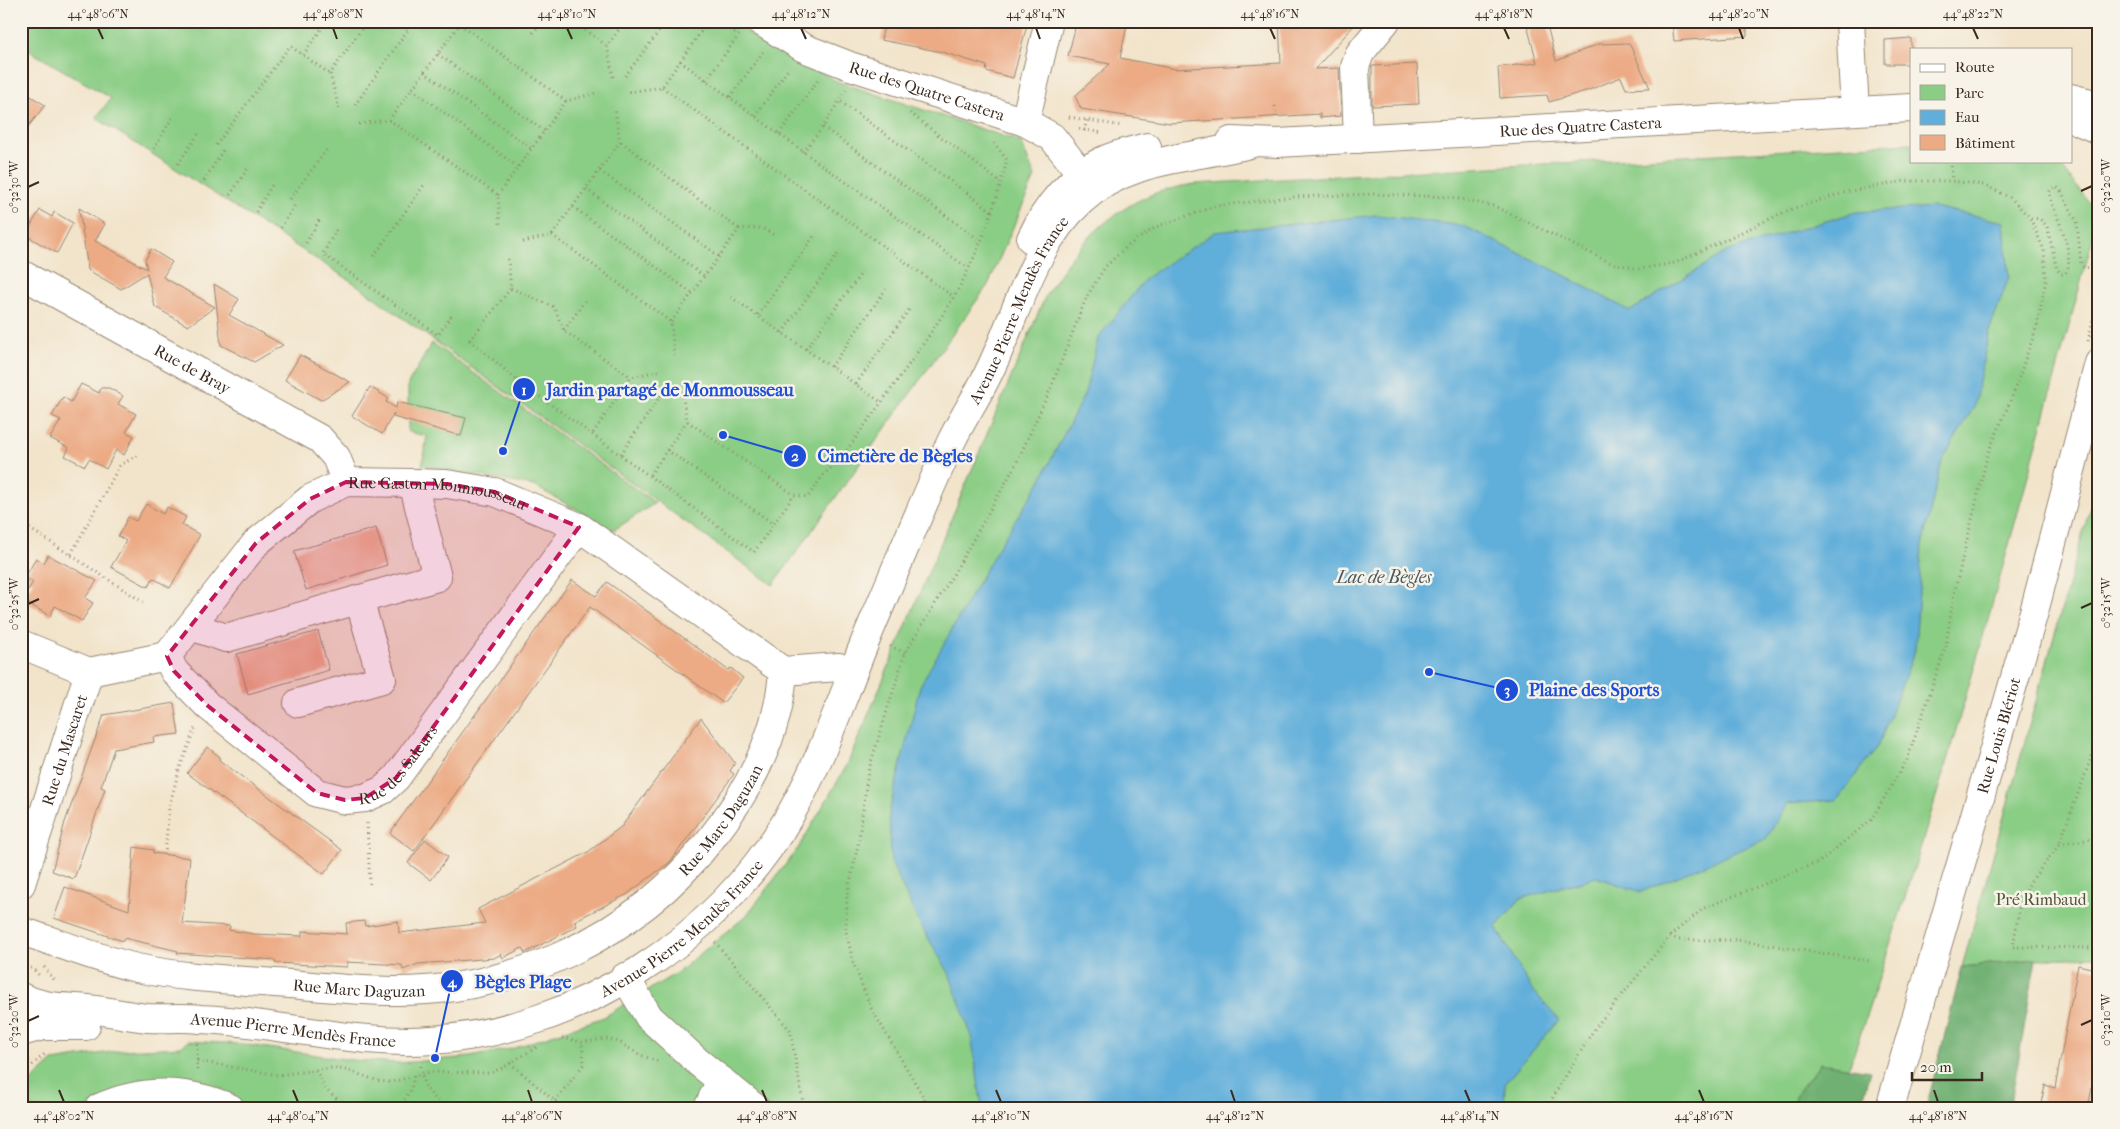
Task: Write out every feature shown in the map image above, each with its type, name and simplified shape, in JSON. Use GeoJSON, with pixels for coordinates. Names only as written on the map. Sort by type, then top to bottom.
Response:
{"type":"FeatureCollection","features":[{"type":"Feature","properties":{"kind":"street"},"geometry":{"type":"LineString","coordinates":[[1025,122],[1050,21]]}},
{"type":"Feature","properties":{"kind":"street"},"geometry":{"type":"LineString","coordinates":[[1358,139],[1355,67],[1360,53],[1386,21]]}},
{"type":"Feature","properties":{"kind":"street"},"geometry":{"type":"LineString","coordinates":[[1850,21],[1855,111]]}},
{"type":"Feature","properties":{"kind":"street","name":"Rue des Quatre Castera"},"geometry":{"type":"LineString","coordinates":[[764,32],[850,66],[1025,122],[1052,136],[1089,182],[1101,162],[1112,157],[1168,143],[1213,139],[1250,144],[1358,139],[1910,108]]}},
{"type":"Feature","properties":{"kind":"street"},"geometry":{"type":"LineString","coordinates":[[2072,98],[2099,105]]}},
{"type":"Feature","properties":{"kind":"street"},"geometry":{"type":"LineString","coordinates":[[2072,118],[2099,130]]}},
{"type":"Feature","properties":{"kind":"street","name":"Avenue Pierre Mendès France"},"geometry":{"type":"LineString","coordinates":[[21,1032],[43,1026],[87,1026],[146,1018],[196,1018],[370,1040],[433,1040],[477,1034],[536,1018],[587,998],[666,953],[723,904],[749,875],[773,843],[791,813],[828,737],[852,672],[952,439],[976,367],[1038,223],[1049,206],[1089,182]]}},
{"type":"Feature","properties":{"kind":"street","name":"Rue de Bray"},"geometry":{"type":"LineString","coordinates":[[21,274],[320,439],[336,457],[346,482]]}},
{"type":"Feature","properties":{"kind":"street","name":"Rue Louis Blériot"},"geometry":{"type":"LineString","coordinates":[[1890,1108],[2034,612],[2099,363]]}},
{"type":"Feature","properties":{"kind":"street","name":"Rue Gaston Monmousseau"},"geometry":{"type":"LineString","coordinates":[[167,656],[256,542],[310,500],[346,482],[413,483],[447,484],[495,492],[579,527],[783,671]]}},
{"type":"Feature","properties":{"kind":"street"},"geometry":{"type":"LineString","coordinates":[[190,626],[226,638],[437,577],[413,483]]}},
{"type":"Feature","properties":{"kind":"street","name":"Rue des Saleurs"},"geometry":{"type":"LineString","coordinates":[[167,656],[174,671],[208,706],[317,793],[345,800],[366,798],[382,790],[396,778],[579,527]]}},
{"type":"Feature","properties":{"kind":"street"},"geometry":{"type":"LineString","coordinates":[[298,703],[382,679],[359,599]]}},
{"type":"Feature","properties":{"kind":"street"},"geometry":{"type":"LineString","coordinates":[[21,644],[89,672],[167,656]]}},
{"type":"Feature","properties":{"kind":"street"},"geometry":{"type":"LineString","coordinates":[[783,671],[839,667],[852,672]]}},
{"type":"Feature","properties":{"kind":"street","name":"Rue Marc Daguzan"},"geometry":{"type":"LineString","coordinates":[[21,931],[135,968],[165,973],[328,988],[394,992],[452,987],[520,974],[567,954],[604,934],[670,886],[691,865],[724,823],[755,771],[774,729],[783,671]]}},
{"type":"Feature","properties":{"kind":"street","name":"Rue du Mascaret"},"geometry":{"type":"LineString","coordinates":[[21,884],[89,672]]}},
{"type":"Feature","properties":{"kind":"street"},"geometry":{"type":"LineString","coordinates":[[625,977],[649,1017],[683,1049],[755,1108]]}},
{"type":"Feature","properties":{"kind":"street","name":"Avenue Pierre Mendès France"},"geometry":{"type":"LineString","coordinates":[[21,997],[43,1006],[86,1008],[146,1018]]}},
{"type":"Feature","properties":{"kind":"street"},"geometry":{"type":"LineString","coordinates":[[708,1108],[721,1080]]}},
{"type":"Feature","properties":{"kind":"street"},"geometry":{"type":"LineString","coordinates":[[99,1108],[134,1096],[158,1092],[195,1096],[230,1108]]}},
{"type":"Feature","properties":{"kind":"path"},"geometry":{"type":"LineString","coordinates":[[303,55],[327,21]]}},
{"type":"Feature","properties":{"kind":"path"},"geometry":{"type":"LineString","coordinates":[[330,74],[368,21]]}},
{"type":"Feature","properties":{"kind":"path"},"geometry":{"type":"LineString","coordinates":[[355,105],[414,21]]}},
{"type":"Feature","properties":{"kind":"path"},"geometry":{"type":"LineString","coordinates":[[533,34],[542,21]]}},
{"type":"Feature","properties":{"kind":"path"},"geometry":{"type":"LineString","coordinates":[[573,21],[607,46],[614,77]]}},
{"type":"Feature","properties":{"kind":"path"},"geometry":{"type":"LineString","coordinates":[[607,46],[625,21]]}},
{"type":"Feature","properties":{"kind":"path"},"geometry":{"type":"LineString","coordinates":[[625,76],[667,21]]}},
{"type":"Feature","properties":{"kind":"path"},"geometry":{"type":"LineString","coordinates":[[699,21],[705,26]]}},
{"type":"Feature","properties":{"kind":"path"},"geometry":{"type":"LineString","coordinates":[[662,87],[710,21]]}},
{"type":"Feature","properties":{"kind":"path"},"geometry":{"type":"LineString","coordinates":[[389,120],[461,23],[566,101]]}},
{"type":"Feature","properties":{"kind":"path"},"geometry":{"type":"LineString","coordinates":[[706,80],[764,32]]}},
{"type":"Feature","properties":{"kind":"path"},"geometry":{"type":"LineString","coordinates":[[729,97],[764,32]]}},
{"type":"Feature","properties":{"kind":"path"},"geometry":{"type":"LineString","coordinates":[[216,145],[290,46],[330,74],[340,109]]}},
{"type":"Feature","properties":{"kind":"path"},"geometry":{"type":"LineString","coordinates":[[438,54],[544,131]]}},
{"type":"Feature","properties":{"kind":"path"},"geometry":{"type":"LineString","coordinates":[[680,61],[803,152],[968,268]]}},
{"type":"Feature","properties":{"kind":"path"},"geometry":{"type":"LineString","coordinates":[[755,116],[793,64]]}},
{"type":"Feature","properties":{"kind":"path"},"geometry":{"type":"LineString","coordinates":[[424,72],[532,148]]}},
{"type":"Feature","properties":{"kind":"path"},"geometry":{"type":"LineString","coordinates":[[779,134],[820,78]]}},
{"type":"Feature","properties":{"kind":"path"},"geometry":{"type":"LineString","coordinates":[[629,92],[662,87],[954,297]]}},
{"type":"Feature","properties":{"kind":"path"},"geometry":{"type":"LineString","coordinates":[[412,89],[518,167]]}},
{"type":"Feature","properties":{"kind":"path"},"geometry":{"type":"LineString","coordinates":[[803,152],[841,102],[846,90]]}},
{"type":"Feature","properties":{"kind":"path"},"geometry":{"type":"LineString","coordinates":[[500,227],[498,196],[566,101],[599,92]]}},
{"type":"Feature","properties":{"kind":"path"},"geometry":{"type":"LineString","coordinates":[[841,102],[992,211]]}},
{"type":"Feature","properties":{"kind":"path"},"geometry":{"type":"LineString","coordinates":[[523,242],[552,235],[620,142],[615,108]]}},
{"type":"Feature","properties":{"kind":"path"},"geometry":{"type":"LineString","coordinates":[[154,149],[174,116]]}},
{"type":"Feature","properties":{"kind":"path"},"geometry":{"type":"LineString","coordinates":[[359,124],[389,120],[498,196]]}},
{"type":"Feature","properties":{"kind":"path"},"geometry":{"type":"LineString","coordinates":[[823,127],[981,240]]}},
{"type":"Feature","properties":{"kind":"path"},"geometry":{"type":"LineString","coordinates":[[178,164],[198,133]]}},
{"type":"Feature","properties":{"kind":"path"},"geometry":{"type":"LineString","coordinates":[[620,142],[739,229],[762,228],[774,235]]}},
{"type":"Feature","properties":{"kind":"path"},"geometry":{"type":"LineString","coordinates":[[681,387],[688,421],[794,496],[808,497],[824,474],[840,460],[954,297],[981,240],[1007,160],[994,143]]}},
{"type":"Feature","properties":{"kind":"path"},"geometry":{"type":"LineString","coordinates":[[290,199],[328,148]]}},
{"type":"Feature","properties":{"kind":"path"},"geometry":{"type":"LineString","coordinates":[[204,181],[223,150]]}},
{"type":"Feature","properties":{"kind":"path"},"geometry":{"type":"LineString","coordinates":[[1952,162],[1952,181]]}},
{"type":"Feature","properties":{"kind":"path"},"geometry":{"type":"LineString","coordinates":[[230,195],[248,168]]}},
{"type":"Feature","properties":{"kind":"path"},"geometry":{"type":"LineString","coordinates":[[600,171],[719,256]]}},
{"type":"Feature","properties":{"kind":"path"},"geometry":{"type":"LineString","coordinates":[[930,1108],[871,1008],[853,962],[846,932],[847,896],[858,844],[868,772],[905,653],[953,575],[1016,464],[1050,390],[1087,296],[1105,267],[1126,247],[1156,227],[1215,206],[1293,197],[1374,194],[1449,197],[1494,206],[1611,263],[1640,269],[1674,263],[1789,210],[1846,192],[1905,181],[1952,181],[1984,185],[2011,198],[2030,218],[2044,250],[2046,280],[2037,326],[2010,402],[1988,453],[1953,598],[1946,646],[1908,760],[1871,820],[1818,862],[1704,908],[1670,936],[1595,1028],[1553,1097],[1549,1108]]}},
{"type":"Feature","properties":{"kind":"path"},"geometry":{"type":"LineString","coordinates":[[256,212],[272,185]]}},
{"type":"Feature","properties":{"kind":"path"},"geometry":{"type":"LineString","coordinates":[[374,256],[424,185]]}},
{"type":"Feature","properties":{"kind":"path"},"geometry":{"type":"LineString","coordinates":[[2030,218],[2040,219],[2046,226],[2057,269],[2061,274],[2065,274],[2069,262],[2058,213],[2049,192],[2052,188],[2057,187],[2061,191],[2077,222],[2081,264],[2084,268],[2091,266],[2099,236]]}},
{"type":"Feature","properties":{"kind":"path"},"geometry":{"type":"LineString","coordinates":[[586,189],[704,276]]}},
{"type":"Feature","properties":{"kind":"path"},"geometry":{"type":"LineString","coordinates":[[281,228],[296,203]]}},
{"type":"Feature","properties":{"kind":"path"},"geometry":{"type":"LineString","coordinates":[[573,206],[692,293]]}},
{"type":"Feature","properties":{"kind":"path"},"geometry":{"type":"LineString","coordinates":[[306,242],[320,219]]}},
{"type":"Feature","properties":{"kind":"path"},"geometry":{"type":"LineString","coordinates":[[674,354],[671,322],[739,229]]}},
{"type":"Feature","properties":{"kind":"path"},"geometry":{"type":"LineString","coordinates":[[336,230],[323,254],[438,335],[452,315]]}},
{"type":"Feature","properties":{"kind":"path"},"geometry":{"type":"LineString","coordinates":[[552,235],[671,322]]}},
{"type":"Feature","properties":{"kind":"path"},"geometry":{"type":"LineString","coordinates":[[758,315],[814,236]]}},
{"type":"Feature","properties":{"kind":"path"},"geometry":{"type":"LineString","coordinates":[[782,333],[838,254]]}},
{"type":"Feature","properties":{"kind":"path"},"geometry":{"type":"LineString","coordinates":[[508,259],[511,288],[470,340],[517,380],[593,433],[754,552],[794,496]]}},
{"type":"Feature","properties":{"kind":"path"},"geometry":{"type":"LineString","coordinates":[[806,350],[862,272]]}},
{"type":"Feature","properties":{"kind":"path"},"geometry":{"type":"LineString","coordinates":[[511,288],[554,308],[564,331],[631,377]]}},
{"type":"Feature","properties":{"kind":"path"},"geometry":{"type":"LineString","coordinates":[[831,367],[886,289]]}},
{"type":"Feature","properties":{"kind":"path"},"geometry":{"type":"LineString","coordinates":[[731,297],[881,402]]}},
{"type":"Feature","properties":{"kind":"path"},"geometry":{"type":"LineString","coordinates":[[564,331],[585,301]]}},
{"type":"Feature","properties":{"kind":"path"},"geometry":{"type":"LineString","coordinates":[[856,384],[911,307]]}},
{"type":"Feature","properties":{"kind":"path"},"geometry":{"type":"LineString","coordinates":[[593,433],[631,377],[661,370]]}},
{"type":"Feature","properties":{"kind":"path"},"geometry":{"type":"LineString","coordinates":[[621,454],[665,389]]}},
{"type":"Feature","properties":{"kind":"path"},"geometry":{"type":"LineString","coordinates":[[650,475],[688,421]]}},
{"type":"Feature","properties":{"kind":"path"},"geometry":{"type":"LineString","coordinates":[[667,450],[774,524]]}},
{"type":"Feature","properties":{"kind":"path"},"geometry":{"type":"LineString","coordinates":[[71,554],[120,465],[139,455]]}},
{"type":"Feature","properties":{"kind":"path"},"geometry":{"type":"LineString","coordinates":[[21,524],[71,554],[143,602]]}},
{"type":"Feature","properties":{"kind":"path"},"geometry":{"type":"LineString","coordinates":[[886,645],[905,653]]}},
{"type":"Feature","properties":{"kind":"path"},"geometry":{"type":"LineString","coordinates":[[165,855],[169,807],[176,779],[198,719],[208,706]]}},
{"type":"Feature","properties":{"kind":"path"},"geometry":{"type":"LineString","coordinates":[[2099,737],[2059,845],[2031,881],[2020,904],[2013,947],[2099,948]]}},
{"type":"Feature","properties":{"kind":"path"},"geometry":{"type":"LineString","coordinates":[[366,798],[370,887]]}},
{"type":"Feature","properties":{"kind":"path"},"geometry":{"type":"LineString","coordinates":[[2059,845],[2099,838]]}},
{"type":"Feature","properties":{"kind":"path"},"geometry":{"type":"LineString","coordinates":[[701,924],[790,1030],[804,1108]]}},
{"type":"Feature","properties":{"kind":"path"},"geometry":{"type":"LineString","coordinates":[[1670,936],[1679,940],[1738,940],[1870,961]]}},
{"type":"Feature","properties":{"kind":"path"},"geometry":{"type":"LineString","coordinates":[[195,1096],[197,1061],[196,1018]]}},
{"type":"Feature","properties":{"kind":"path"},"geometry":{"type":"LineString","coordinates":[[554,1040],[563,1038],[582,1042],[608,1039],[656,1062],[664,1062],[683,1049]]}},
{"type":"Feature","properties":{"kind":"path"},"geometry":{"type":"LineString","coordinates":[[555,1101],[584,1064],[582,1042]]}},
{"type":"Feature","properties":{"kind":"path"},"geometry":{"type":"LineString","coordinates":[[197,1061],[278,1075],[332,1068],[347,1070],[378,1081],[392,1082],[414,1076],[448,1072],[490,1073],[539,1046]]}},
{"type":"Feature","properties":{"kind":"path"},"geometry":{"type":"LineString","coordinates":[[510,1063],[563,1108]]}},
{"type":"Feature","properties":{"kind":"path"},"geometry":{"type":"LineString","coordinates":[[316,1070],[325,1089],[348,1108]]}},
{"type":"Feature","properties":{"kind":"path"},"geometry":{"type":"LineString","coordinates":[[421,1075],[430,1094],[447,1108]]}},
{"type":"Feature","properties":{"kind":"path"},"geometry":{"type":"LineString","coordinates":[[399,1108],[411,1090],[414,1076]]}},
{"type":"Feature","properties":{"kind":"highlighted area"},"geometry":{"type":"Polygon","coordinates":[[[346,482],[447,484],[495,492],[579,527],[396,778],[365,798],[345,800],[317,793],[208,706],[174,671],[167,656],[256,543],[310,499],[346,482]]]}},
{"type":"Feature","properties":{"kind":"green space"},"geometry":{"type":"Polygon","coordinates":[[[21,21],[727,21],[836,81],[1021,142],[1035,177],[988,285],[773,585],[357,285],[96,118],[111,98],[21,46],[21,21]]]}},
{"type":"Feature","properties":{"kind":"green space","name":"Lac de Bègles"},"geometry":{"type":"Polygon","coordinates":[[[1910,143],[1910,162],[2058,162],[2099,215],[2007,552],[1942,776],[1873,998],[1835,1108],[21,1108],[21,1091],[53,1061],[123,1050],[181,1047],[188,1041],[240,1044],[352,1060],[399,1063],[470,1057],[514,1048],[604,1017],[678,972],[746,916],[799,847],[847,765],[1045,297],[1055,280],[1090,236],[1119,212],[1135,202],[1158,192],[1194,184],[1910,143]]]}},
{"type":"Feature","properties":{"kind":"green space"},"geometry":{"type":"Polygon","coordinates":[[[432,343],[655,503],[614,530],[534,486],[422,465],[427,436],[408,432],[408,384],[432,343]]]}},
{"type":"Feature","properties":{"kind":"green space","name":"Pré Rimbaud"},"geometry":{"type":"Polygon","coordinates":[[[2099,475],[2099,957],[2036,959],[1962,967],[2099,475]]]}},
{"type":"Feature","properties":{"kind":"green space"},"geometry":{"type":"Polygon","coordinates":[[[2036,959],[2010,1108],[1926,1108],[1962,967],[2036,959]]]}},
{"type":"Feature","properties":{"kind":"green space"},"geometry":{"type":"Polygon","coordinates":[[[1820,1063],[1870,1071],[1860,1108],[1792,1108],[1795,1096],[1820,1063]]]}},
{"type":"Feature","properties":{"kind":"water","name":"Lac de Bègles"},"geometry":{"type":"Polygon","coordinates":[[[1934,207],[2004,222],[2009,277],[1989,331],[1974,407],[1942,461],[1922,546],[1915,650],[1879,744],[1837,800],[1787,804],[1766,839],[1641,892],[1596,877],[1520,899],[1496,927],[1531,988],[1559,1020],[1505,1083],[1504,1108],[982,1108],[971,1034],[949,973],[918,921],[891,862],[889,812],[920,686],[995,553],[1039,483],[1085,393],[1098,338],[1146,278],[1215,232],[1377,215],[1464,226],[1560,273],[1630,311],[1728,251],[1856,212],[1934,207]]]}},
{"type":"Feature","properties":{"kind":"building"},"geometry":{"type":"Polygon","coordinates":[[[885,21],[1028,21],[1013,78],[986,71],[987,66],[942,52],[881,40],[885,21]]]}},
{"type":"Feature","properties":{"kind":"building"},"geometry":{"type":"Polygon","coordinates":[[[1077,21],[1128,21],[1120,58],[1175,69],[1281,63],[1279,21],[1358,21],[1315,69],[1339,68],[1341,116],[1320,118],[1320,114],[1170,123],[1081,109],[1075,96],[1110,64],[1068,56],[1077,21]]]}},
{"type":"Feature","properties":{"kind":"building"},"geometry":{"type":"Polygon","coordinates":[[[1526,21],[1546,21],[1556,61],[1599,44],[1629,43],[1650,88],[1626,89],[1621,77],[1589,90],[1549,102],[1547,95],[1500,98],[1498,67],[1537,63],[1526,21]]]}},
{"type":"Feature","properties":{"kind":"building"},"geometry":{"type":"Polygon","coordinates":[[[1672,21],[1747,21],[1747,36],[1674,41],[1672,21]]]}},
{"type":"Feature","properties":{"kind":"building"},"geometry":{"type":"Polygon","coordinates":[[[1911,38],[1910,64],[1885,64],[1885,40],[1911,38]]]}},
{"type":"Feature","properties":{"kind":"building"},"geometry":{"type":"Polygon","coordinates":[[[1417,64],[1419,104],[1372,106],[1372,66],[1417,64]]]}},
{"type":"Feature","properties":{"kind":"building"},"geometry":{"type":"Polygon","coordinates":[[[21,90],[45,105],[21,136],[21,90]]]}},
{"type":"Feature","properties":{"kind":"building"},"geometry":{"type":"Polygon","coordinates":[[[79,208],[105,224],[95,241],[147,269],[145,260],[151,249],[172,262],[163,277],[215,307],[188,326],[155,307],[147,273],[121,289],[88,270],[79,208]]]}},
{"type":"Feature","properties":{"kind":"building"},"geometry":{"type":"Polygon","coordinates":[[[40,210],[52,217],[54,212],[73,223],[57,253],[25,235],[40,210]]]}},
{"type":"Feature","properties":{"kind":"building"},"geometry":{"type":"Polygon","coordinates":[[[214,284],[239,299],[229,315],[283,345],[254,362],[221,345],[214,284]]]}},
{"type":"Feature","properties":{"kind":"building"},"geometry":{"type":"Polygon","coordinates":[[[300,355],[350,382],[321,400],[285,380],[300,355]]]}},
{"type":"Feature","properties":{"kind":"building"},"geometry":{"type":"Polygon","coordinates":[[[81,384],[99,393],[101,388],[109,388],[123,396],[118,404],[136,414],[126,432],[134,436],[124,455],[116,450],[106,469],[89,459],[85,466],[65,456],[69,448],[50,438],[61,420],[52,416],[63,397],[71,402],[81,384]]]}},
{"type":"Feature","properties":{"kind":"building"},"geometry":{"type":"Polygon","coordinates":[[[370,387],[388,398],[386,402],[396,408],[397,402],[466,418],[461,436],[393,417],[394,413],[382,434],[352,416],[370,387]]]}},
{"type":"Feature","properties":{"kind":"building"},"geometry":{"type":"Polygon","coordinates":[[[146,504],[163,514],[167,507],[186,517],[182,525],[200,535],[170,588],[153,578],[148,587],[111,567],[126,541],[118,536],[128,517],[136,521],[146,504]]]}},
{"type":"Feature","properties":{"kind":"building"},"geometry":{"type":"Polygon","coordinates":[[[376,528],[387,565],[306,590],[294,551],[376,528]]]}},
{"type":"Feature","properties":{"kind":"building"},"geometry":{"type":"Polygon","coordinates":[[[48,555],[97,581],[85,598],[93,603],[82,621],[55,606],[50,616],[22,600],[33,582],[25,578],[36,558],[44,563],[48,555]]]}},
{"type":"Feature","properties":{"kind":"building"},"geometry":{"type":"Polygon","coordinates":[[[572,580],[596,596],[607,582],[728,670],[731,668],[743,678],[723,703],[590,607],[414,851],[390,833],[572,580]]]}},
{"type":"Feature","properties":{"kind":"building"},"geometry":{"type":"Polygon","coordinates":[[[318,631],[329,670],[248,694],[237,654],[318,631]]]}},
{"type":"Feature","properties":{"kind":"building"},"geometry":{"type":"Polygon","coordinates":[[[174,703],[179,734],[153,737],[154,742],[114,749],[101,787],[105,789],[74,879],[52,871],[65,822],[104,715],[174,703]]]}},
{"type":"Feature","properties":{"kind":"building"},"geometry":{"type":"Polygon","coordinates":[[[701,718],[735,763],[730,771],[734,774],[670,862],[626,895],[574,921],[577,926],[525,953],[522,948],[503,958],[501,954],[494,958],[418,964],[403,970],[402,965],[347,962],[347,967],[275,963],[275,960],[177,953],[178,951],[124,938],[123,941],[54,918],[65,887],[129,910],[134,847],[153,850],[153,853],[190,858],[182,923],[230,926],[229,930],[254,934],[302,936],[302,931],[347,934],[346,923],[364,921],[365,926],[398,921],[399,933],[485,923],[478,909],[588,852],[622,826],[701,718]]]}},
{"type":"Feature","properties":{"kind":"building"},"geometry":{"type":"Polygon","coordinates":[[[207,747],[220,757],[219,760],[342,850],[324,874],[187,773],[207,747]]]}},
{"type":"Feature","properties":{"kind":"building"},"geometry":{"type":"Polygon","coordinates":[[[425,839],[448,857],[431,880],[408,863],[425,839]]]}},
{"type":"Feature","properties":{"kind":"building"},"geometry":{"type":"Polygon","coordinates":[[[2078,965],[2099,970],[2099,1052],[2088,1108],[2040,1108],[2045,1085],[2055,1088],[2078,965]]]}},
{"type":"Feature","properties":{"kind":"place","name":"Cimetière de Bègles"},"geometry":{"type":"Point","coordinates":[723,435]}},
{"type":"Feature","properties":{"kind":"place","name":"Jardin partagé de Monmousseau"},"geometry":{"type":"Point","coordinates":[503,451]}},
{"type":"Feature","properties":{"kind":"place","name":"Plaine des Sports"},"geometry":{"type":"Point","coordinates":[1429,672]}},
{"type":"Feature","properties":{"kind":"place","name":"Bègles Plage"},"geometry":{"type":"Point","coordinates":[435,1058]}}]}
